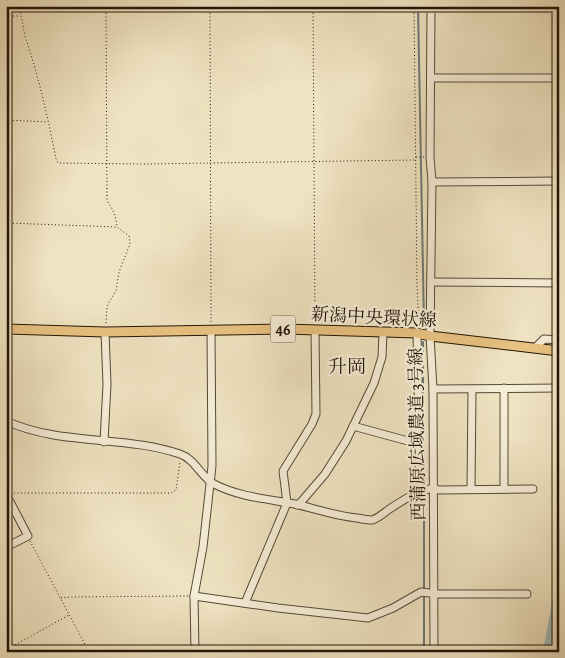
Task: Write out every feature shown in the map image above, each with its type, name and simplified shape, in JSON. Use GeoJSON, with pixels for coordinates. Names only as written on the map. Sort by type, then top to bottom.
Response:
{"type":"FeatureCollection","features":[{"type":"Feature","properties":{"kind":"main road","name":"新潟中央環状線"},"geometry":{"type":"LineString","coordinates":[[6,329],[105,332],[315,330],[417,333],[559,351]]}},
{"type":"Feature","properties":{"kind":"street","name":"西蒲原広域農道 3号線"},"geometry":{"type":"LineString","coordinates":[[431,6],[430,156],[432,182],[432,282],[430,336],[433,389],[434,488],[427,593],[434,652]]}},
{"type":"Feature","properties":{"kind":"street"},"geometry":{"type":"LineString","coordinates":[[431,78],[559,78]]}},
{"type":"Feature","properties":{"kind":"street"},"geometry":{"type":"LineString","coordinates":[[432,182],[559,181]]}},
{"type":"Feature","properties":{"kind":"street"},"geometry":{"type":"LineString","coordinates":[[432,282],[559,283]]}},
{"type":"Feature","properties":{"kind":"street"},"geometry":{"type":"LineString","coordinates":[[195,652],[194,596],[203,547],[212,466],[211,330]]}},
{"type":"Feature","properties":{"kind":"street"},"geometry":{"type":"LineString","coordinates":[[245,603],[287,503],[283,471],[312,424],[316,414],[315,330]]}},
{"type":"Feature","properties":{"kind":"street"},"geometry":{"type":"LineString","coordinates":[[104,442],[107,384],[105,332]]}},
{"type":"Feature","properties":{"kind":"street"},"geometry":{"type":"LineString","coordinates":[[297,505],[325,474],[346,441],[374,383],[382,357],[384,332]]}},
{"type":"Feature","properties":{"kind":"street"},"geometry":{"type":"LineString","coordinates":[[417,333],[420,492]]}},
{"type":"Feature","properties":{"kind":"street"},"geometry":{"type":"LineString","coordinates":[[535,348],[544,339],[559,340]]}},
{"type":"Feature","properties":{"kind":"street"},"geometry":{"type":"LineString","coordinates":[[504,388],[504,489]]}},
{"type":"Feature","properties":{"kind":"street"},"geometry":{"type":"LineString","coordinates":[[433,389],[559,388]]}},
{"type":"Feature","properties":{"kind":"street"},"geometry":{"type":"LineString","coordinates":[[471,490],[472,389]]}},
{"type":"Feature","properties":{"kind":"street"},"geometry":{"type":"LineString","coordinates":[[6,421],[19,427],[50,435],[137,445],[182,454],[201,470],[210,481],[229,490],[327,513],[374,520],[420,492],[434,488],[439,490],[532,489]]}},
{"type":"Feature","properties":{"kind":"street"},"geometry":{"type":"LineString","coordinates":[[353,426],[419,444]]}},
{"type":"Feature","properties":{"kind":"street"},"geometry":{"type":"LineString","coordinates":[[6,494],[28,536],[6,548]]}},
{"type":"Feature","properties":{"kind":"street"},"geometry":{"type":"LineString","coordinates":[[194,596],[368,618],[427,593],[527,594]]}},
{"type":"Feature","properties":{"kind":"path"},"geometry":{"type":"LineString","coordinates":[[17,6],[22,16],[25,36],[36,65],[58,163],[314,161],[426,157]]}},
{"type":"Feature","properties":{"kind":"path"},"geometry":{"type":"LineString","coordinates":[[106,6],[106,201],[112,208],[117,227]]}},
{"type":"Feature","properties":{"kind":"path"},"geometry":{"type":"LineString","coordinates":[[210,6],[211,330]]}},
{"type":"Feature","properties":{"kind":"path"},"geometry":{"type":"LineString","coordinates":[[313,6],[315,330]]}},
{"type":"Feature","properties":{"kind":"path"},"geometry":{"type":"LineString","coordinates":[[414,6],[419,324],[417,333]]}},
{"type":"Feature","properties":{"kind":"path"},"geometry":{"type":"LineString","coordinates":[[6,16],[22,16]]}},
{"type":"Feature","properties":{"kind":"path"},"geometry":{"type":"LineString","coordinates":[[6,120],[49,122]]}},
{"type":"Feature","properties":{"kind":"path"},"geometry":{"type":"LineString","coordinates":[[6,223],[117,227],[129,236],[130,244],[119,272],[116,291],[106,306],[105,332]]}},
{"type":"Feature","properties":{"kind":"path"},"geometry":{"type":"LineString","coordinates":[[6,494],[171,493],[176,490],[182,454]]}},
{"type":"Feature","properties":{"kind":"path"},"geometry":{"type":"LineString","coordinates":[[28,536],[89,652]]}},
{"type":"Feature","properties":{"kind":"path"},"geometry":{"type":"LineString","coordinates":[[61,598],[194,596]]}},
{"type":"Feature","properties":{"kind":"path"},"geometry":{"type":"LineString","coordinates":[[6,650],[70,615]]}},
{"type":"Feature","properties":{"kind":"waterway"},"geometry":{"type":"LineString","coordinates":[[418,6],[424,324]]}},
{"type":"Feature","properties":{"kind":"waterway"},"geometry":{"type":"LineString","coordinates":[[423,342],[423,477]]}},
{"type":"Feature","properties":{"kind":"waterway"},"geometry":{"type":"LineString","coordinates":[[424,492],[424,589]]}},
{"type":"Feature","properties":{"kind":"waterway"},"geometry":{"type":"LineString","coordinates":[[548,652],[559,592]]}},
{"type":"Feature","properties":{"kind":"waterway"},"geometry":{"type":"LineString","coordinates":[[424,594],[424,652]]}},
{"type":"Feature","properties":{"kind":"district","name":"升岡"},"geometry":{"type":"Point","coordinates":[347,366]}}]}
